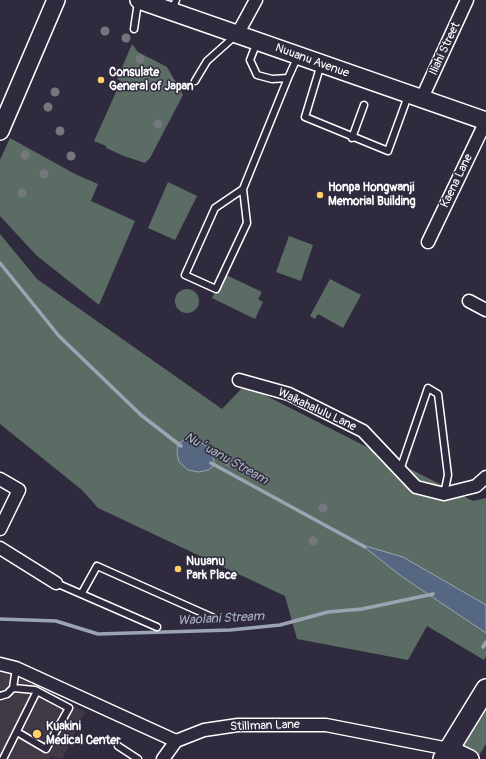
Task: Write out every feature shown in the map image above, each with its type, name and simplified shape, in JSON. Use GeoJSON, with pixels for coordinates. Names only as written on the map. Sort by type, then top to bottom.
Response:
{"type":"FeatureCollection","features":[{"type":"Feature","properties":{"kind":"main road"},"geometry":{"type":"LineString","coordinates":[[0,131],[56,0]]}},
{"type":"Feature","properties":{"kind":"main road","name":"Nuuanu Avenue"},"geometry":{"type":"LineString","coordinates":[[138,0],[174,6],[257,41],[486,121]]}},
{"type":"Feature","properties":{"kind":"main road"},"geometry":{"type":"LineString","coordinates":[[470,759],[446,754],[486,689]]}},
{"type":"Feature","properties":{"kind":"street"},"geometry":{"type":"LineString","coordinates":[[238,33],[256,0]]}},
{"type":"Feature","properties":{"kind":"street","name":"Iliahi Street"},"geometry":{"type":"LineString","coordinates":[[415,97],[467,0]]}},
{"type":"Feature","properties":{"kind":"street","name":"Kaena Lane"},"geometry":{"type":"LineString","coordinates":[[428,242],[486,121]]}},
{"type":"Feature","properties":{"kind":"street"},"geometry":{"type":"LineString","coordinates":[[469,301],[486,310]]}},
{"type":"Feature","properties":{"kind":"street","name":"Waikahalulu Lane"},"geometry":{"type":"LineString","coordinates":[[239,380],[289,394],[363,431],[416,487],[444,494],[476,486],[486,477]]}},
{"type":"Feature","properties":{"kind":"street"},"geometry":{"type":"LineString","coordinates":[[0,479],[19,490],[0,528]]}},
{"type":"Feature","properties":{"kind":"street"},"geometry":{"type":"LineString","coordinates":[[0,548],[56,583]]}},
{"type":"Feature","properties":{"kind":"street"},"geometry":{"type":"LineString","coordinates":[[0,664],[16,668],[176,741],[163,759]]}},
{"type":"Feature","properties":{"kind":"street","name":"Stillman Lane"},"geometry":{"type":"LineString","coordinates":[[176,741],[204,730],[238,725],[326,725],[446,754]]}},
{"type":"Feature","properties":{"kind":"lane"},"geometry":{"type":"LineString","coordinates":[[134,29],[138,0]]}},
{"type":"Feature","properties":{"kind":"lane"},"geometry":{"type":"LineString","coordinates":[[195,81],[207,61],[238,33]]}},
{"type":"Feature","properties":{"kind":"lane"},"geometry":{"type":"LineString","coordinates":[[257,41],[250,60],[257,75],[272,79],[288,78]]}},
{"type":"Feature","properties":{"kind":"lane"},"geometry":{"type":"LineString","coordinates":[[243,189],[215,208],[185,275],[216,289],[247,223],[243,189],[298,56]]}},
{"type":"Feature","properties":{"kind":"lane"},"geometry":{"type":"LineString","coordinates":[[321,64],[305,117],[352,138],[388,151],[415,97]]}},
{"type":"Feature","properties":{"kind":"lane"},"geometry":{"type":"LineString","coordinates":[[352,138],[364,105]]}},
{"type":"Feature","properties":{"kind":"lane"},"geometry":{"type":"LineString","coordinates":[[400,471],[428,388],[438,394],[448,475],[444,494]]}},
{"type":"Feature","properties":{"kind":"lane"},"geometry":{"type":"LineString","coordinates":[[82,594],[97,566],[214,618]]}},
{"type":"Feature","properties":{"kind":"lane"},"geometry":{"type":"LineString","coordinates":[[56,583],[157,627]]}},
{"type":"Feature","properties":{"kind":"lane"},"geometry":{"type":"LineString","coordinates":[[0,696],[7,694],[13,688],[16,668]]}},
{"type":"Feature","properties":{"kind":"lane"},"geometry":{"type":"LineString","coordinates":[[13,688],[37,691],[69,708],[46,749],[17,732]]}},
{"type":"Feature","properties":{"kind":"lane"},"geometry":{"type":"LineString","coordinates":[[2,759],[37,691]]}},
{"type":"Feature","properties":{"kind":"lane"},"geometry":{"type":"LineString","coordinates":[[118,746],[138,759]]}},
{"type":"Feature","properties":{"kind":"shaded area","name":"Kuakini Medical Center"},"geometry":{"type":"Polygon","coordinates":[[[0,672],[24,678],[85,712],[62,759],[51,756],[49,759],[0,759],[0,672]]]}},
{"type":"Feature","properties":{"kind":"green space"},"geometry":{"type":"Polygon","coordinates":[[[132,44],[138,52],[167,67],[183,95],[150,158],[145,163],[124,156],[94,141],[121,81],[117,79],[132,44]]]}},
{"type":"Feature","properties":{"kind":"green space"},"geometry":{"type":"Polygon","coordinates":[[[10,138],[75,174],[98,184],[91,201],[135,221],[99,305],[36,255],[0,216],[0,160],[10,138]]]}},
{"type":"Feature","properties":{"kind":"green space"},"geometry":{"type":"Polygon","coordinates":[[[168,182],[197,196],[175,240],[148,228],[168,182]]]}},
{"type":"Feature","properties":{"kind":"green space"},"geometry":{"type":"Polygon","coordinates":[[[0,234],[37,279],[222,409],[245,385],[473,501],[486,498],[486,656],[484,660],[427,626],[408,660],[297,639],[285,596],[98,508],[82,490],[0,424],[0,234]]]}},
{"type":"Feature","properties":{"kind":"green space"},"geometry":{"type":"Polygon","coordinates":[[[289,236],[313,245],[301,281],[276,272],[289,236]]]}},
{"type":"Feature","properties":{"kind":"green space"},"geometry":{"type":"Polygon","coordinates":[[[224,274],[262,292],[258,299],[263,302],[255,319],[212,298],[224,274]]]}},
{"type":"Feature","properties":{"kind":"green space"},"geometry":{"type":"Polygon","coordinates":[[[330,279],[361,295],[343,328],[318,314],[315,319],[310,316],[330,279]]]}},
{"type":"Feature","properties":{"kind":"green space"},"geometry":{"type":"Polygon","coordinates":[[[187,289],[195,293],[199,301],[195,309],[187,313],[179,309],[175,301],[179,293],[187,289]]]}},
{"type":"Feature","properties":{"kind":"green space"},"geometry":{"type":"Polygon","coordinates":[[[486,709],[486,744],[477,759],[455,759],[486,709]]]}},
{"type":"Feature","properties":{"kind":"water"},"geometry":{"type":"Polygon","coordinates":[[[190,436],[211,449],[215,465],[208,470],[199,472],[188,470],[179,462],[177,454],[178,444],[190,436]]]}},
{"type":"Feature","properties":{"kind":"water"},"geometry":{"type":"Polygon","coordinates":[[[362,545],[403,557],[486,605],[486,633],[401,576],[362,545]]]}},
{"type":"Feature","properties":{"kind":"waterway","name":"Nuʻuanu Stream"},"geometry":{"type":"LineString","coordinates":[[0,263],[59,336],[141,415],[181,446]]}},
{"type":"Feature","properties":{"kind":"waterway","name":"Nuʻuanu Stream"},"geometry":{"type":"LineString","coordinates":[[211,463],[365,547]]}},
{"type":"Feature","properties":{"kind":"waterway","name":"Waolani Stream"},"geometry":{"type":"LineString","coordinates":[[0,619],[56,621],[98,634],[230,630],[280,625],[328,612],[362,609],[433,594]]}},
{"type":"Feature","properties":{"kind":"waterway"},"geometry":{"type":"LineString","coordinates":[[483,647],[486,642]]}},
{"type":"Feature","properties":{"kind":"place","name":"Consulate General of Japan"},"geometry":{"type":"Point","coordinates":[101,80]}},
{"type":"Feature","properties":{"kind":"place","name":"Honpa Hongwanji Memorial Building"},"geometry":{"type":"Point","coordinates":[320,195]}},
{"type":"Feature","properties":{"kind":"place","name":"Nuuanu Park Place"},"geometry":{"type":"Point","coordinates":[178,569]}},
{"type":"Feature","properties":{"kind":"place","name":"Kuakini Medical Center"},"geometry":{"type":"Point","coordinates":[37,734]}}]}
